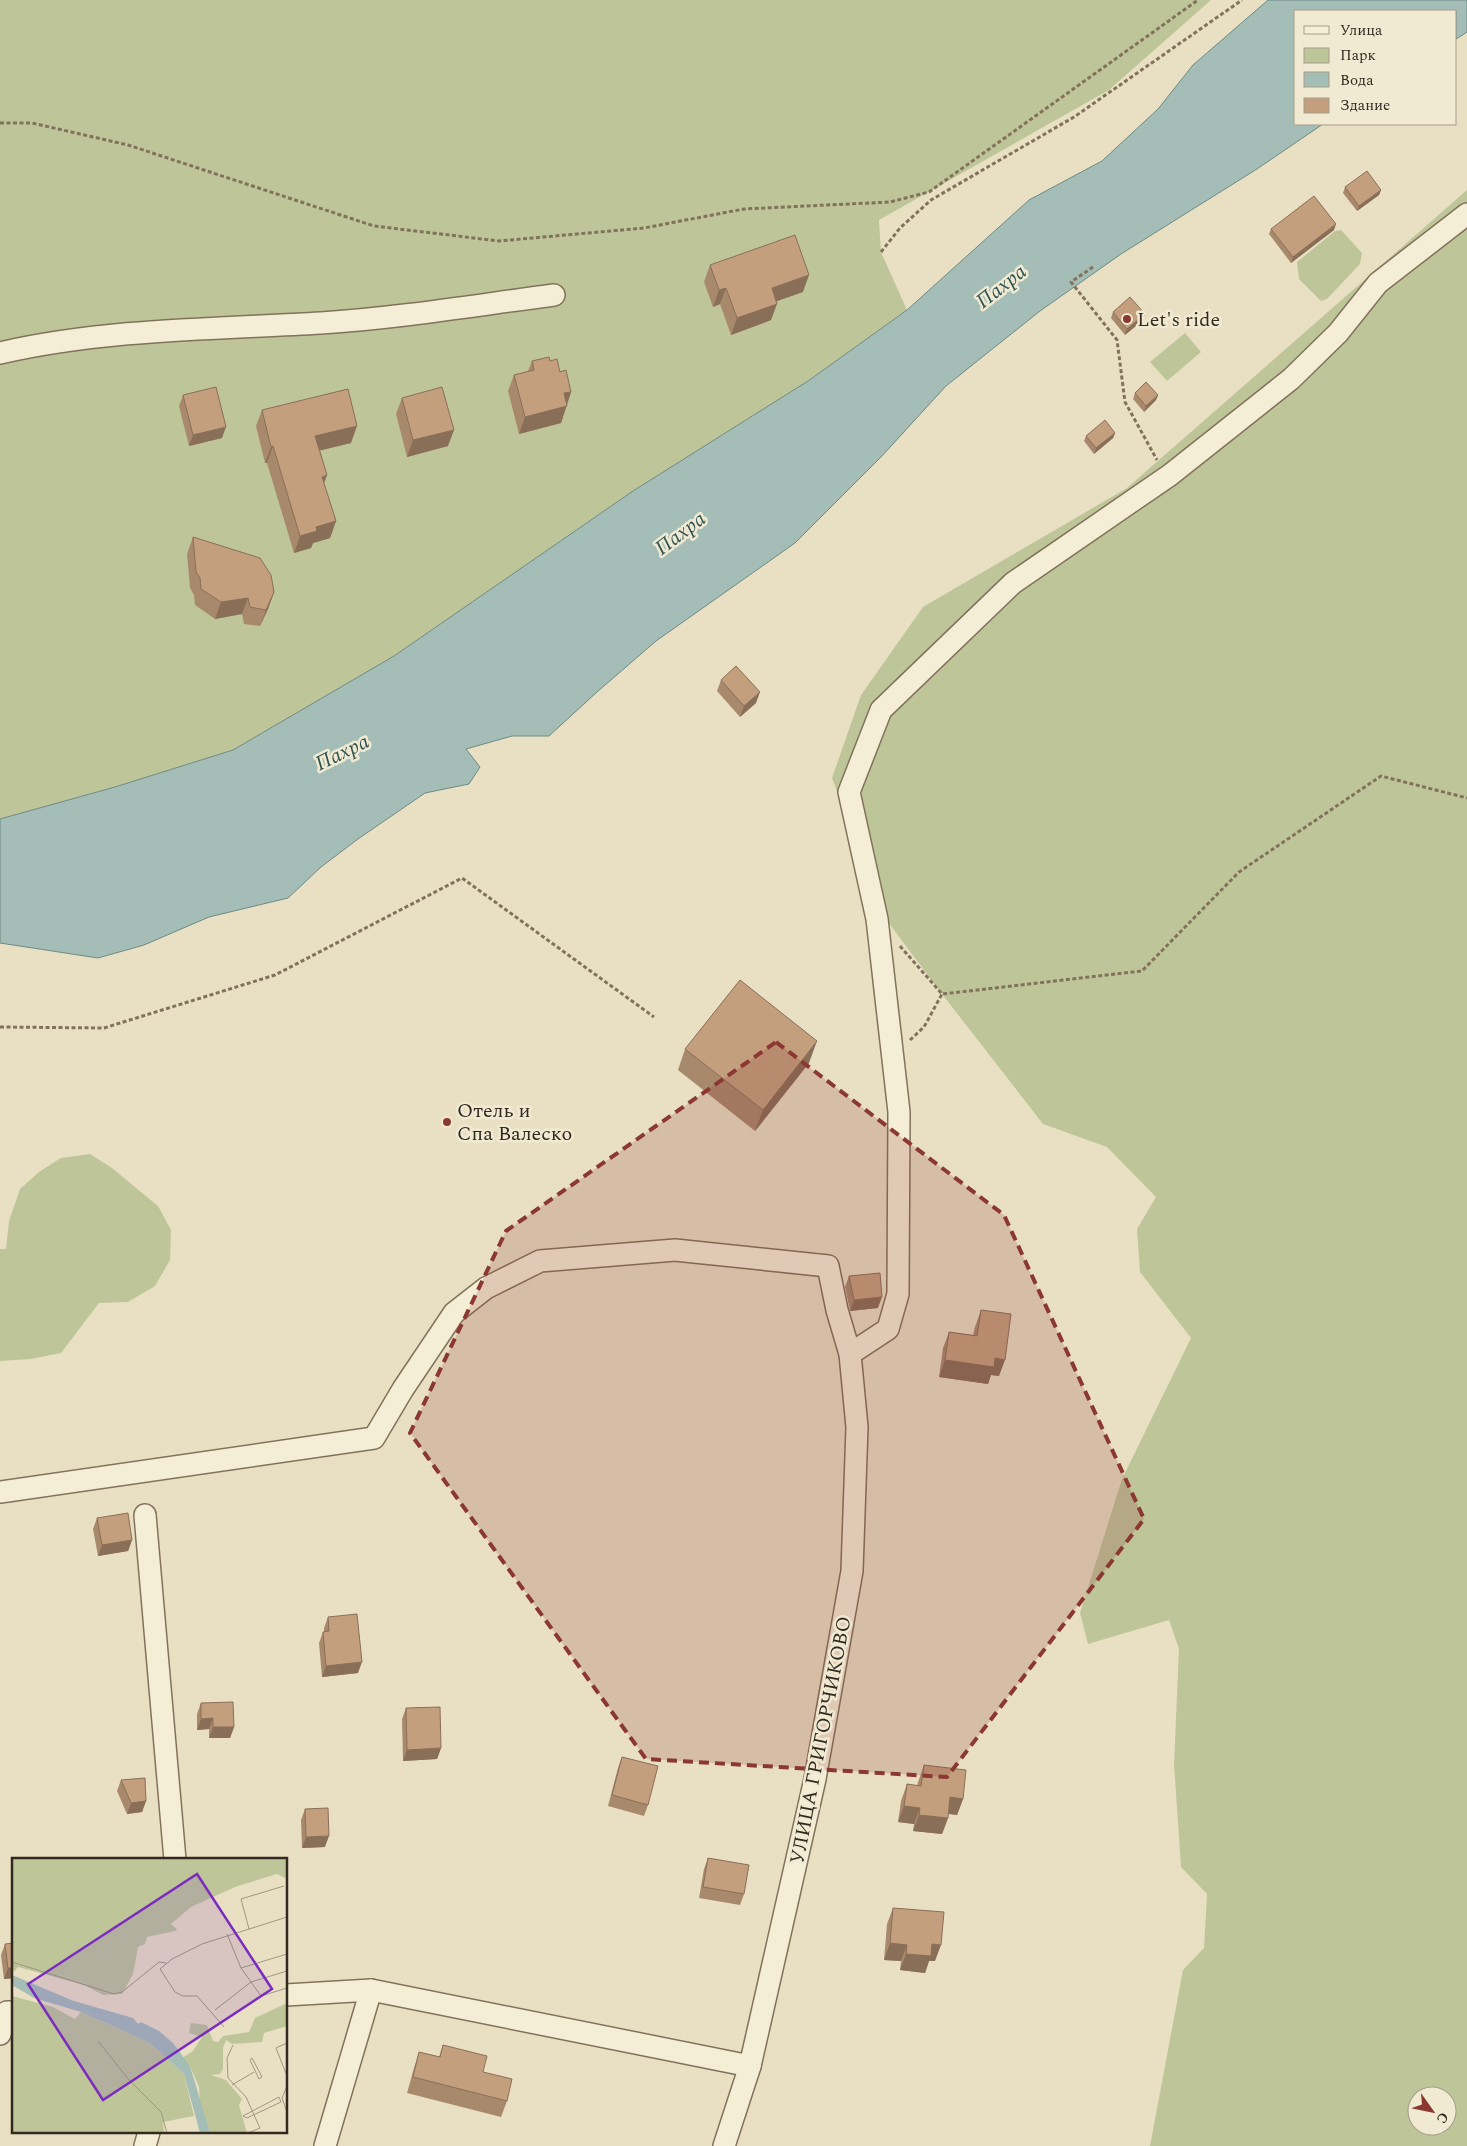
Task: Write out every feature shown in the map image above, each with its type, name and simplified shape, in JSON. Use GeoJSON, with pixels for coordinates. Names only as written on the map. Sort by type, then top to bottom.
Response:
{"type":"FeatureCollection","features":[{"type":"Feature","properties":{"kind":"street"},"geometry":{"type":"LineString","coordinates":[[850,1354],[888,1329],[898,1294],[899,1112],[877,919],[849,792],[881,710],[1013,583],[1170,475],[1291,379],[1338,333],[1378,283],[1467,214]]}},
{"type":"Feature","properties":{"kind":"street"},"geometry":{"type":"LineString","coordinates":[[0,353],[21,348],[143,332],[401,316],[554,294]]}},
{"type":"Feature","properties":{"kind":"street","name":"УЛИЦА ГРИГОРЧИКОВО"},"geometry":{"type":"LineString","coordinates":[[0,1492],[374,1438],[403,1389],[454,1313],[486,1288],[540,1262],[675,1250],[828,1266],[850,1354],[857,1427],[852,1571],[816,1779],[750,2066],[724,2146]]}},
{"type":"Feature","properties":{"kind":"street"},"geometry":{"type":"LineString","coordinates":[[145,1515],[176,1858]]}},
{"type":"Feature","properties":{"kind":"street"},"geometry":{"type":"LineString","coordinates":[[288,1995],[371,1990],[750,2066]]}},
{"type":"Feature","properties":{"kind":"street"},"geometry":{"type":"LineString","coordinates":[[325,2146],[371,1990]]}},
{"type":"Feature","properties":{"kind":"street"},"geometry":{"type":"LineString","coordinates":[[0,2034],[7,2011]]}},
{"type":"Feature","properties":{"kind":"path"},"geometry":{"type":"LineString","coordinates":[[0,123],[32,123],[128,145],[374,226],[499,241],[644,228],[744,209],[890,202],[929,192],[1198,0]]}},
{"type":"Feature","properties":{"kind":"path"},"geometry":{"type":"LineString","coordinates":[[881,252],[900,228],[931,200],[1074,117],[1242,0]]}},
{"type":"Feature","properties":{"kind":"path"},"geometry":{"type":"LineString","coordinates":[[1093,267],[1071,282],[1117,340],[1124,402],[1159,462]]}},
{"type":"Feature","properties":{"kind":"path"},"geometry":{"type":"LineString","coordinates":[[942,994],[1142,972],[1239,872],[1381,776],[1467,798]]}},
{"type":"Feature","properties":{"kind":"path"},"geometry":{"type":"LineString","coordinates":[[0,1027],[104,1028],[275,975],[462,878],[654,1017]]}},
{"type":"Feature","properties":{"kind":"path"},"geometry":{"type":"LineString","coordinates":[[877,919],[942,994]]}},
{"type":"Feature","properties":{"kind":"path"},"geometry":{"type":"LineString","coordinates":[[893,1058],[924,1027],[942,994]]}},
{"type":"Feature","properties":{"kind":"highlighted area"},"geometry":{"type":"Polygon","coordinates":[[[776,1042],[1004,1215],[1144,1519],[947,1777],[646,1759],[410,1433],[506,1231],[776,1042]]]}},
{"type":"Feature","properties":{"kind":"green space"},"geometry":{"type":"Polygon","coordinates":[[[0,0],[1211,0],[1109,90],[879,220],[881,252],[907,310],[808,381],[633,491],[394,656],[233,750],[115,787],[0,819],[0,0]]]}},
{"type":"Feature","properties":{"kind":"green space"},"geometry":{"type":"Polygon","coordinates":[[[1467,190],[1467,2146],[1150,2146],[1183,1970],[1204,1948],[1207,1894],[1181,1867],[1174,1764],[1179,1649],[1169,1620],[1088,1644],[1080,1613],[1122,1479],[1191,1338],[1140,1272],[1137,1229],[1156,1197],[1107,1147],[1043,1124],[942,994],[885,918],[832,778],[861,695],[923,607],[1127,488],[1467,190]]]}},
{"type":"Feature","properties":{"kind":"green space"},"geometry":{"type":"Polygon","coordinates":[[[1341,230],[1362,253],[1360,264],[1327,299],[1321,301],[1299,279],[1297,262],[1335,231],[1341,230]]]}},
{"type":"Feature","properties":{"kind":"green space"},"geometry":{"type":"Polygon","coordinates":[[[1185,333],[1201,352],[1167,381],[1150,362],[1185,333]]]}},
{"type":"Feature","properties":{"kind":"green space"},"geometry":{"type":"Polygon","coordinates":[[[90,1154],[112,1168],[158,1206],[171,1230],[170,1260],[155,1286],[128,1302],[99,1303],[61,1353],[31,1359],[0,1361],[0,1249],[6,1249],[9,1221],[20,1189],[39,1172],[61,1158],[90,1154]]]}},
{"type":"Feature","properties":{"kind":"water","name":"Пахра"},"geometry":{"type":"Polygon","coordinates":[[[1268,0],[1467,0],[1467,32],[1457,38],[1457,10],[1294,10],[1294,125],[1322,125],[1257,169],[1121,254],[1040,311],[946,386],[881,457],[795,543],[656,641],[549,736],[512,736],[466,749],[480,767],[469,784],[425,793],[321,867],[288,898],[209,917],[144,945],[98,958],[0,943],[0,819],[115,787],[233,750],[394,656],[633,491],[808,381],[907,310],[1029,200],[1102,161],[1158,109],[1193,65],[1268,0]]]}},
{"type":"Feature","properties":{"kind":"building"},"geometry":{"type":"Polygon","coordinates":[[[1367,171],[1381,190],[1359,206],[1345,187],[1367,171]]]}},
{"type":"Feature","properties":{"kind":"building"},"geometry":{"type":"Polygon","coordinates":[[[1314,196],[1336,224],[1293,257],[1271,229],[1314,196]]]}},
{"type":"Feature","properties":{"kind":"building"},"geometry":{"type":"Polygon","coordinates":[[[795,235],[809,275],[772,288],[777,304],[737,318],[726,288],[719,290],[710,265],[795,235]]]}},
{"type":"Feature","properties":{"kind":"building","name":"Let's ride"},"geometry":{"type":"Polygon","coordinates":[[[1130,297],[1145,314],[1127,329],[1113,312],[1130,297]]]}},
{"type":"Feature","properties":{"kind":"building"},"geometry":{"type":"Polygon","coordinates":[[[549,357],[550,361],[557,359],[560,372],[566,370],[571,392],[564,393],[567,406],[525,417],[514,375],[534,370],[532,361],[549,357]]]}},
{"type":"Feature","properties":{"kind":"building"},"geometry":{"type":"Polygon","coordinates":[[[1146,382],[1158,395],[1146,406],[1135,393],[1146,382]]]}},
{"type":"Feature","properties":{"kind":"building"},"geometry":{"type":"Polygon","coordinates":[[[216,387],[226,427],[193,435],[183,395],[216,387]]]}},
{"type":"Feature","properties":{"kind":"building"},"geometry":{"type":"Polygon","coordinates":[[[442,387],[454,430],[413,440],[402,398],[442,387]]]}},
{"type":"Feature","properties":{"kind":"building"},"geometry":{"type":"Polygon","coordinates":[[[348,389],[357,426],[315,436],[327,475],[322,477],[336,521],[316,527],[317,531],[300,536],[273,446],[271,447],[262,410],[348,389]]]}},
{"type":"Feature","properties":{"kind":"building"},"geometry":{"type":"Polygon","coordinates":[[[1105,420],[1115,433],[1096,448],[1086,436],[1105,420]]]}},
{"type":"Feature","properties":{"kind":"building"},"geometry":{"type":"Polygon","coordinates":[[[193,537],[260,558],[271,575],[274,592],[266,610],[250,607],[248,598],[221,602],[201,589],[200,578],[196,572],[193,537]]]}},
{"type":"Feature","properties":{"kind":"building"},"geometry":{"type":"Polygon","coordinates":[[[736,666],[760,692],[744,706],[721,680],[736,666]]]}},
{"type":"Feature","properties":{"kind":"building"},"geometry":{"type":"Polygon","coordinates":[[[740,980],[817,1041],[763,1110],[685,1049],[740,980]]]}},
{"type":"Feature","properties":{"kind":"building"},"geometry":{"type":"Polygon","coordinates":[[[880,1273],[882,1297],[854,1300],[849,1276],[880,1273]]]}},
{"type":"Feature","properties":{"kind":"building"},"geometry":{"type":"Polygon","coordinates":[[[981,1310],[1011,1314],[1005,1360],[995,1358],[994,1367],[945,1360],[949,1332],[977,1336],[981,1310]]]}},
{"type":"Feature","properties":{"kind":"building"},"geometry":{"type":"Polygon","coordinates":[[[128,1513],[132,1540],[102,1545],[97,1518],[128,1513]]]}},
{"type":"Feature","properties":{"kind":"building"},"geometry":{"type":"Polygon","coordinates":[[[357,1614],[362,1662],[326,1666],[323,1632],[329,1631],[328,1617],[357,1614]]]}},
{"type":"Feature","properties":{"kind":"building"},"geometry":{"type":"Polygon","coordinates":[[[233,1702],[234,1727],[213,1727],[213,1718],[201,1719],[201,1703],[233,1702]]]}},
{"type":"Feature","properties":{"kind":"building"},"geometry":{"type":"Polygon","coordinates":[[[440,1707],[441,1748],[407,1750],[406,1708],[440,1707]]]}},
{"type":"Feature","properties":{"kind":"building"},"geometry":{"type":"Polygon","coordinates":[[[622,1757],[658,1766],[648,1805],[612,1795],[622,1757]]]}},
{"type":"Feature","properties":{"kind":"building"},"geometry":{"type":"Polygon","coordinates":[[[924,1765],[966,1770],[963,1799],[950,1797],[948,1818],[919,1815],[920,1808],[904,1806],[907,1784],[921,1786],[924,1765]]]}},
{"type":"Feature","properties":{"kind":"building"},"geometry":{"type":"Polygon","coordinates":[[[145,1778],[146,1801],[131,1803],[121,1780],[145,1778]]]}},
{"type":"Feature","properties":{"kind":"building"},"geometry":{"type":"Polygon","coordinates":[[[328,1808],[329,1836],[306,1837],[305,1809],[328,1808]]]}},
{"type":"Feature","properties":{"kind":"building"},"geometry":{"type":"Polygon","coordinates":[[[708,1858],[749,1865],[744,1894],[703,1887],[708,1858]]]}},
{"type":"Feature","properties":{"kind":"building"},"geometry":{"type":"Polygon","coordinates":[[[893,1908],[944,1912],[941,1945],[932,1944],[931,1956],[906,1954],[907,1945],[890,1943],[893,1908]]]}},
{"type":"Feature","properties":{"kind":"building"},"geometry":{"type":"Polygon","coordinates":[[[12,1943],[12,1968],[8,1968],[5,1944],[12,1943]]]}},
{"type":"Feature","properties":{"kind":"building"},"geometry":{"type":"Polygon","coordinates":[[[443,2045],[487,2056],[483,2072],[512,2079],[507,2101],[413,2077],[419,2052],[440,2057],[443,2045]]]}},
{"type":"Feature","properties":{"kind":"place","name":"Let's ride"},"geometry":{"type":"Point","coordinates":[1127,319]}},
{"type":"Feature","properties":{"kind":"place","name":"Отель и Спа Валеско"},"geometry":{"type":"Point","coordinates":[447,1122]}}]}
